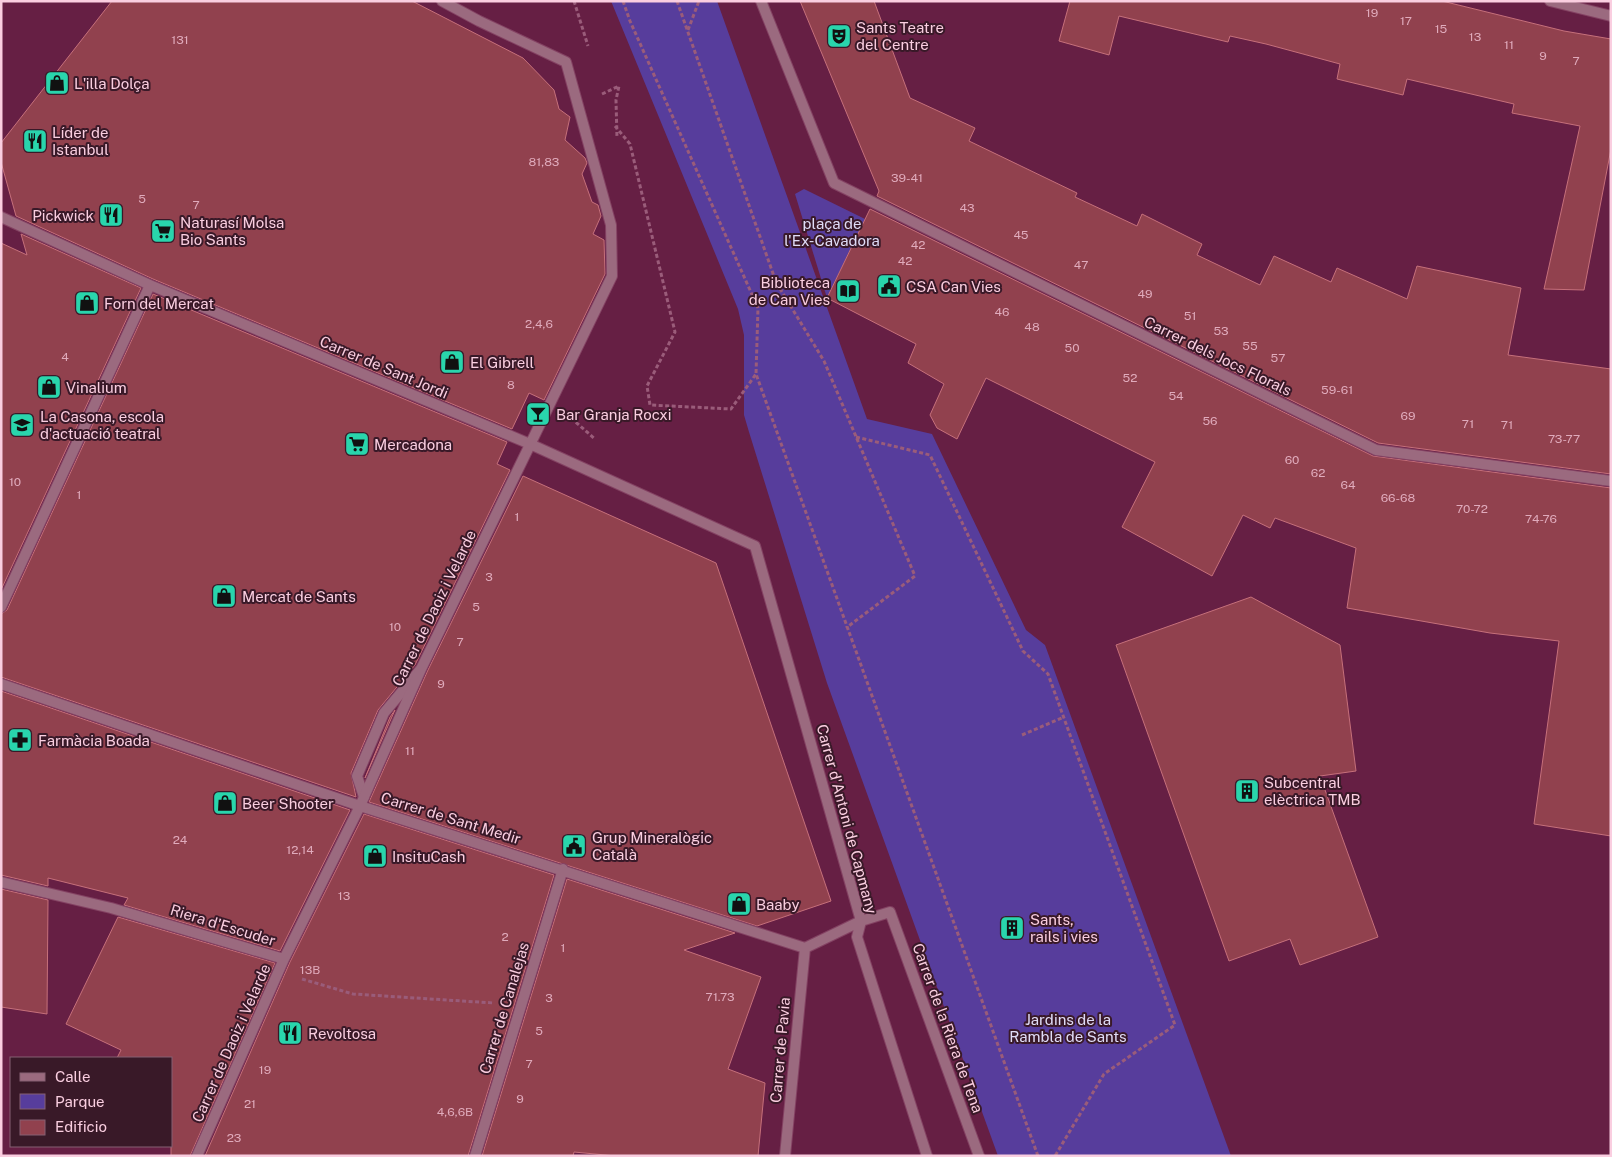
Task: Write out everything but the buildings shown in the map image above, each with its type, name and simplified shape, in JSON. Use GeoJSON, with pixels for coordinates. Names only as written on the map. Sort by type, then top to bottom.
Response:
{"type":"FeatureCollection","features":[{"type":"Feature","properties":{"kind":"street","name":"Carrer de Daoiz i Velarde"},"geometry":{"type":"LineString","coordinates":[[197,1156],[284,959],[362,802],[422,667],[550,400],[589,327],[612,276],[612,225],[566,62],[479,21],[442,1]]}},
{"type":"Feature","properties":{"kind":"street","name":"Carrer dels Jocs Florals"},"geometry":{"type":"LineString","coordinates":[[761,1],[834,184],[1376,450],[1611,481]]}},
{"type":"Feature","properties":{"kind":"street"},"geometry":{"type":"LineString","coordinates":[[1550,1],[1611,16]]}},
{"type":"Feature","properties":{"kind":"street","name":"Carrer de Sant Jordi"},"geometry":{"type":"LineString","coordinates":[[1,217],[150,286],[530,444],[755,546]]}},
{"type":"Feature","properties":{"kind":"street"},"geometry":{"type":"LineString","coordinates":[[1,607],[150,286]]}},
{"type":"Feature","properties":{"kind":"street","name":"Carrer d'Antoni de Capmany"},"geometry":{"type":"LineString","coordinates":[[755,546],[861,921],[857,937],[927,1156]]}},
{"type":"Feature","properties":{"kind":"street"},"geometry":{"type":"LineString","coordinates":[[362,802],[357,776],[384,712],[422,667]]}},
{"type":"Feature","properties":{"kind":"street","name":"Carrer de Sant Medir"},"geometry":{"type":"LineString","coordinates":[[1,684],[805,948]]}},
{"type":"Feature","properties":{"kind":"street","name":"Carrer de Canalejas"},"geometry":{"type":"LineString","coordinates":[[475,1156],[519,1006],[563,869]]}},
{"type":"Feature","properties":{"kind":"street","name":"Riera d'Escuder"},"geometry":{"type":"LineString","coordinates":[[1,882],[111,908],[284,959]]}},
{"type":"Feature","properties":{"kind":"street","name":"Carrer de la Riera de Tena"},"geometry":{"type":"LineString","coordinates":[[861,921],[890,912],[979,1156]]}},
{"type":"Feature","properties":{"kind":"street"},"geometry":{"type":"LineString","coordinates":[[805,948],[861,921]]}},
{"type":"Feature","properties":{"kind":"street","name":"Carrer de Pavia"},"geometry":{"type":"LineString","coordinates":[[785,1156],[805,948]]}},
{"type":"Feature","properties":{"kind":"path"},"geometry":{"type":"LineString","coordinates":[[574,1],[590,54]]}},
{"type":"Feature","properties":{"kind":"path"},"geometry":{"type":"LineString","coordinates":[[623,1],[630,21],[758,308],[756,374],[846,628],[1038,1156]]}},
{"type":"Feature","properties":{"kind":"path"},"geometry":{"type":"LineString","coordinates":[[677,1],[776,282],[824,361],[915,576],[846,628]]}},
{"type":"Feature","properties":{"kind":"path"},"geometry":{"type":"LineString","coordinates":[[688,31],[699,1]]}},
{"type":"Feature","properties":{"kind":"path"},"geometry":{"type":"LineString","coordinates":[[600,88],[602,94],[619,86],[616,100]]}},
{"type":"Feature","properties":{"kind":"path"},"geometry":{"type":"LineString","coordinates":[[615,125],[630,144],[675,332],[647,386],[650,405],[730,409],[756,374]]}},
{"type":"Feature","properties":{"kind":"path"},"geometry":{"type":"LineString","coordinates":[[856,437],[930,455],[1023,651],[1048,674],[1175,1025],[1104,1074],[1055,1156]]}},
{"type":"Feature","properties":{"kind":"path"},"geometry":{"type":"LineString","coordinates":[[1022,734],[1064,717]]}},
{"type":"Feature","properties":{"kind":"path","name":"Riera d'Escuder"},"geometry":{"type":"LineString","coordinates":[[284,959],[301,979],[353,994],[411,996],[519,1006]]}},
{"type":"Feature","properties":{"kind":"green space","name":"Jardins de la Rambla de Sants"},"geometry":{"type":"Polygon","coordinates":[[[611,1],[717,1],[867,419],[932,434],[1026,630],[1045,645],[1231,1156],[998,1156],[827,683],[749,432],[744,415],[744,335],[738,309],[611,1]]]}},
{"type":"Feature","properties":{"kind":"green space","name":"plaça de l'Ex-Cavadora"},"geometry":{"type":"Polygon","coordinates":[[[804,189],[865,219],[827,298],[795,194],[804,189]]]}},
{"type":"Feature","properties":{"kind":"place","name":"Sants Teatre del Centre"},"geometry":{"type":"Point","coordinates":[839,36]}},
{"type":"Feature","properties":{"kind":"place","name":"L'illa Dolça"},"geometry":{"type":"Point","coordinates":[57,83]}},
{"type":"Feature","properties":{"kind":"place","name":"Líder de Istanbul"},"geometry":{"type":"Point","coordinates":[35,141]}},
{"type":"Feature","properties":{"kind":"place","name":"Pickwick"},"geometry":{"type":"Point","coordinates":[111,215]}},
{"type":"Feature","properties":{"kind":"place","name":"Naturasí Molsa Bio Sants"},"geometry":{"type":"Point","coordinates":[163,231]}},
{"type":"Feature","properties":{"kind":"place","name":"CSA Can Vies"},"geometry":{"type":"Point","coordinates":[889,286]}},
{"type":"Feature","properties":{"kind":"place","name":"Biblioteca de Can Vies"},"geometry":{"type":"Point","coordinates":[848,291]}},
{"type":"Feature","properties":{"kind":"place","name":"Forn del Mercat"},"geometry":{"type":"Point","coordinates":[87,303]}},
{"type":"Feature","properties":{"kind":"place","name":"El Gibrell"},"geometry":{"type":"Point","coordinates":[452,362]}},
{"type":"Feature","properties":{"kind":"place","name":"Vinalium"},"geometry":{"type":"Point","coordinates":[49,387]}},
{"type":"Feature","properties":{"kind":"place","name":"Bar Granja Rocxi"},"geometry":{"type":"Point","coordinates":[538,414]}},
{"type":"Feature","properties":{"kind":"place","name":"La Casona, escola d'actuació teatral"},"geometry":{"type":"Point","coordinates":[22,425]}},
{"type":"Feature","properties":{"kind":"place","name":"Mercadona"},"geometry":{"type":"Point","coordinates":[357,444]}},
{"type":"Feature","properties":{"kind":"place","name":"Mercat de Sants"},"geometry":{"type":"Point","coordinates":[224,596]}},
{"type":"Feature","properties":{"kind":"place","name":"Farmàcia Boada"},"geometry":{"type":"Point","coordinates":[20,740]}},
{"type":"Feature","properties":{"kind":"place","name":"Subcentral elèctrica TMB"},"geometry":{"type":"Point","coordinates":[1247,791]}},
{"type":"Feature","properties":{"kind":"place","name":"Beer Shooter"},"geometry":{"type":"Point","coordinates":[225,803]}},
{"type":"Feature","properties":{"kind":"place","name":"Grup Mineralògic Català"},"geometry":{"type":"Point","coordinates":[574,846]}},
{"type":"Feature","properties":{"kind":"place","name":"InsituCash"},"geometry":{"type":"Point","coordinates":[375,856]}},
{"type":"Feature","properties":{"kind":"place","name":"Baaby"},"geometry":{"type":"Point","coordinates":[739,904]}},
{"type":"Feature","properties":{"kind":"place","name":"Sants, rails i vies"},"geometry":{"type":"Point","coordinates":[1012,928]}},
{"type":"Feature","properties":{"kind":"place","name":"Revoltosa"},"geometry":{"type":"Point","coordinates":[290,1033]}}]}
